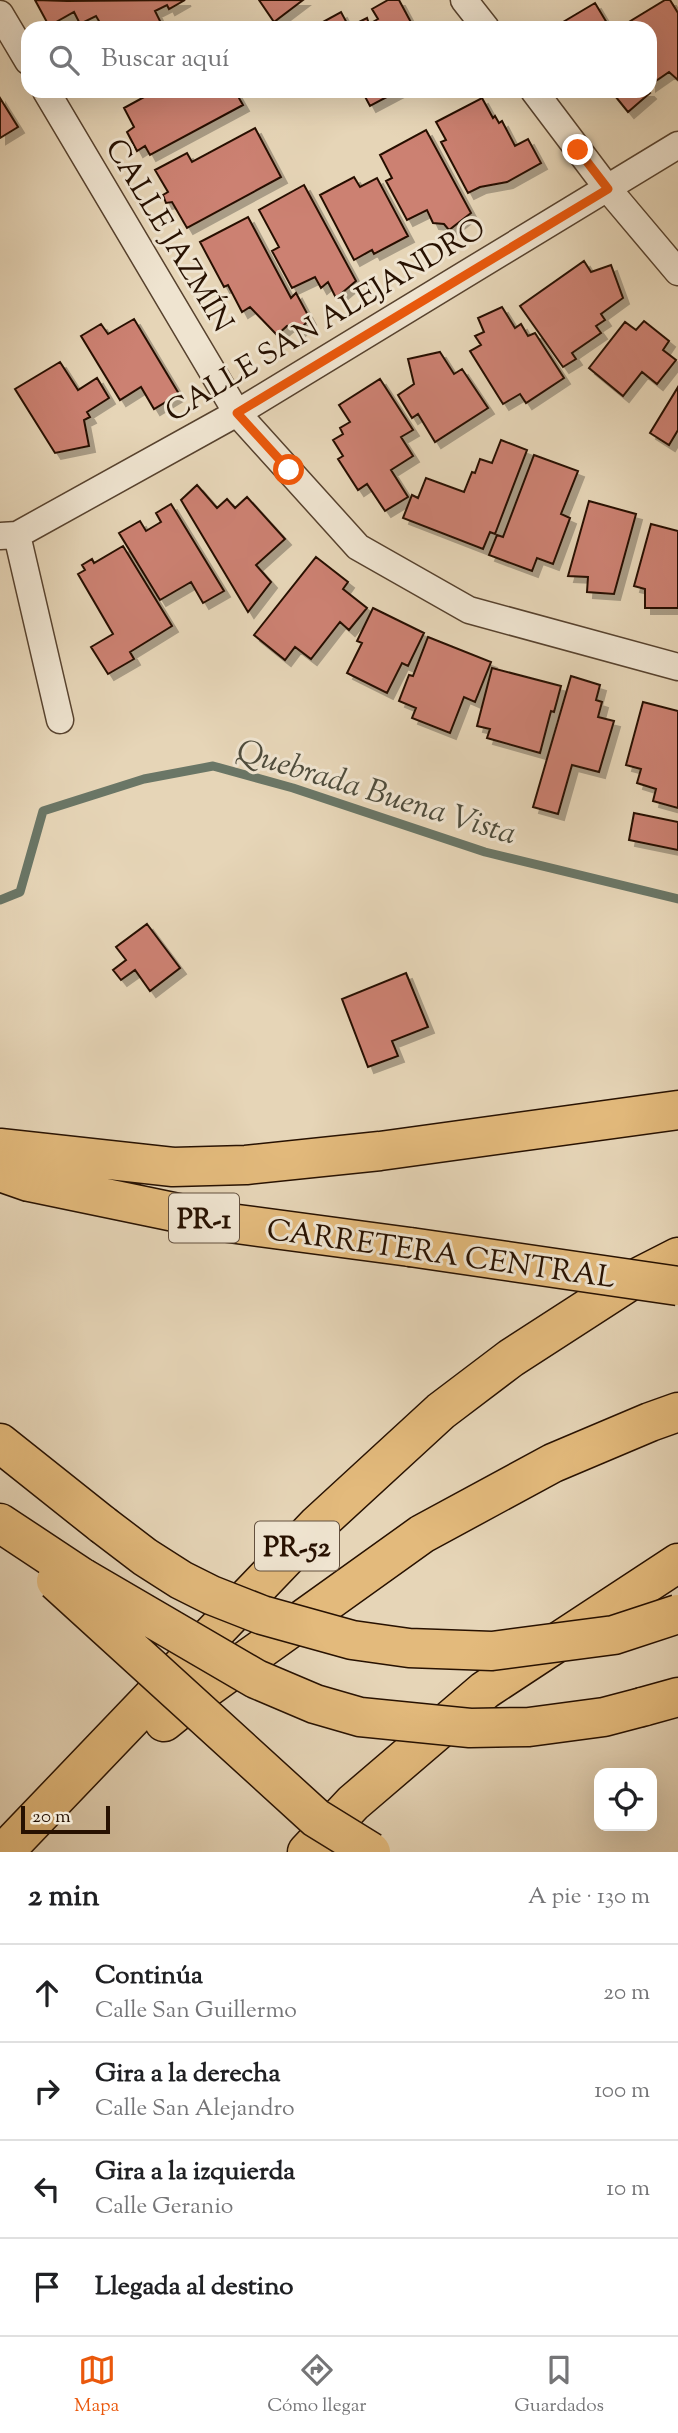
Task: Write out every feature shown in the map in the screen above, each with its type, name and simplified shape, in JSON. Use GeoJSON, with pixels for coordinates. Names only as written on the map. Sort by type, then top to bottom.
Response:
{"type":"FeatureCollection","features":[{"type":"Feature","properties":{"kind":"highway"},"geometry":{"type":"LineString","coordinates":[[0,1148],[173,1167],[246,1165],[380,1152],[678,1110]]}},
{"type":"Feature","properties":{"kind":"highway","name":"CARRETERA CENTRAL"},"geometry":{"type":"LineString","coordinates":[[0,1172],[29,1182],[222,1222],[678,1286]]}},
{"type":"Feature","properties":{"kind":"highway","name":"PR-52"},"geometry":{"type":"LineString","coordinates":[[13,1843],[318,1524],[441,1411],[511,1358],[627,1283],[678,1257]]}},
{"type":"Feature","properties":{"kind":"highway"},"geometry":{"type":"LineString","coordinates":[[13,1843],[200,1693],[422,1534],[553,1463],[678,1412]]}},
{"type":"Feature","properties":{"kind":"highway"},"geometry":{"type":"LineString","coordinates":[[0,1443],[145,1557],[181,1580],[262,1615],[352,1640],[409,1648],[492,1651],[614,1635],[678,1614]]}},
{"type":"Feature","properties":{"kind":"highway"},"geometry":{"type":"LineString","coordinates":[[0,1525],[69,1579],[316,1818],[371,1852]]}},
{"type":"Feature","properties":{"kind":"highway"},"geometry":{"type":"LineString","coordinates":[[307,1852],[354,1804],[485,1690],[678,1563]]}},
{"type":"Feature","properties":{"kind":"highway"},"geometry":{"type":"LineString","coordinates":[[69,1579],[256,1679],[314,1704],[360,1717],[470,1728],[529,1727],[604,1717],[660,1702]]}},
{"type":"Feature","properties":{"kind":"street"},"geometry":{"type":"LineString","coordinates":[[464,0],[480,21]]}},
{"type":"Feature","properties":{"kind":"street"},"geometry":{"type":"LineString","coordinates":[[0,14],[21,49]]}},
{"type":"Feature","properties":{"kind":"street","name":"CALLE JAZMÍN"},"geometry":{"type":"LineString","coordinates":[[50,98],[237,413],[358,547],[470,610],[678,667]]}},
{"type":"Feature","properties":{"kind":"street"},"geometry":{"type":"LineString","coordinates":[[539,98],[608,189],[678,272]]}},
{"type":"Feature","properties":{"kind":"street","name":"CALLE SAN ALEJANDRO"},"geometry":{"type":"LineString","coordinates":[[8,536],[237,413],[678,145]]}},
{"type":"Feature","properties":{"kind":"street"},"geometry":{"type":"LineString","coordinates":[[8,536],[60,720]]}},
{"type":"Feature","properties":{"kind":"building"},"geometry":{"type":"Polygon","coordinates":[[[35,0],[185,0],[169,9],[167,5],[155,11],[160,21],[99,21],[96,16],[78,21],[74,12],[58,21],[46,21],[35,0]]]}},
{"type":"Feature","properties":{"kind":"building"},"geometry":{"type":"Polygon","coordinates":[[[259,0],[303,0],[275,21],[259,0]]]}},
{"type":"Feature","properties":{"kind":"building"},"geometry":{"type":"Polygon","coordinates":[[[388,0],[399,0],[410,21],[374,21],[378,19],[372,9],[388,0]]]}},
{"type":"Feature","properties":{"kind":"building"},"geometry":{"type":"Polygon","coordinates":[[[665,0],[670,0],[678,13],[678,80],[669,72],[657,80],[657,21],[630,21],[665,0]]]}},
{"type":"Feature","properties":{"kind":"building"},"geometry":{"type":"Polygon","coordinates":[[[595,3],[606,21],[565,21],[595,3]]]}},
{"type":"Feature","properties":{"kind":"building"},"geometry":{"type":"Polygon","coordinates":[[[341,12],[346,21],[325,21],[341,12]]]}},
{"type":"Feature","properties":{"kind":"building"},"geometry":{"type":"Polygon","coordinates":[[[0,98],[18,127],[0,138],[0,98]]]}},
{"type":"Feature","properties":{"kind":"building"},"geometry":{"type":"Polygon","coordinates":[[[142,98],[239,98],[243,105],[150,155],[145,146],[137,151],[127,132],[134,127],[124,108],[142,98]]]}},
{"type":"Feature","properties":{"kind":"building"},"geometry":{"type":"Polygon","coordinates":[[[366,98],[385,98],[370,106],[366,98]]]}},
{"type":"Feature","properties":{"kind":"building"},"geometry":{"type":"Polygon","coordinates":[[[482,98],[493,118],[495,116],[499,123],[502,121],[515,146],[528,139],[541,163],[507,182],[480,187],[468,193],[441,142],[446,140],[436,122],[482,98]]]}},
{"type":"Feature","properties":{"kind":"building"},"geometry":{"type":"Polygon","coordinates":[[[617,98],[644,98],[628,112],[617,98]]]}},
{"type":"Feature","properties":{"kind":"building"},"geometry":{"type":"Polygon","coordinates":[[[255,128],[281,177],[187,228],[172,202],[166,203],[163,195],[168,192],[155,170],[187,153],[192,162],[255,128]]]}},
{"type":"Feature","properties":{"kind":"building"},"geometry":{"type":"Polygon","coordinates":[[[426,130],[471,213],[449,230],[444,224],[433,223],[427,210],[407,220],[386,181],[392,178],[380,155],[426,130]]]}},
{"type":"Feature","properties":{"kind":"building"},"geometry":{"type":"Polygon","coordinates":[[[354,177],[360,187],[377,178],[408,236],[374,254],[372,250],[354,260],[320,195],[354,177]]]}},
{"type":"Feature","properties":{"kind":"building"},"geometry":{"type":"Polygon","coordinates":[[[304,185],[356,281],[336,298],[328,282],[321,288],[315,277],[292,288],[272,251],[279,247],[259,210],[304,185]]]}},
{"type":"Feature","properties":{"kind":"building"},"geometry":{"type":"Polygon","coordinates":[[[248,217],[291,298],[296,293],[310,319],[298,331],[292,325],[277,335],[250,307],[242,312],[228,285],[224,287],[200,242],[248,217]]]}},
{"type":"Feature","properties":{"kind":"building"},"geometry":{"type":"Polygon","coordinates":[[[584,261],[591,272],[611,265],[623,298],[601,314],[605,320],[596,326],[601,333],[572,353],[576,359],[563,367],[520,306],[584,261]]]}},
{"type":"Feature","properties":{"kind":"building"},"geometry":{"type":"Polygon","coordinates":[[[502,307],[515,328],[521,324],[528,336],[535,333],[564,378],[526,403],[520,394],[503,404],[470,351],[481,345],[475,336],[484,332],[478,318],[502,307]]]}},
{"type":"Feature","properties":{"kind":"building"},"geometry":{"type":"Polygon","coordinates":[[[134,319],[179,394],[154,409],[141,387],[120,400],[81,336],[101,324],[108,334],[134,319]]]}},
{"type":"Feature","properties":{"kind":"building"},"geometry":{"type":"Polygon","coordinates":[[[644,321],[669,341],[663,350],[676,360],[657,384],[642,372],[623,396],[589,368],[625,322],[636,330],[644,321]]]}},
{"type":"Feature","properties":{"kind":"building"},"geometry":{"type":"Polygon","coordinates":[[[440,352],[454,374],[462,369],[488,408],[435,442],[418,414],[412,418],[398,395],[414,384],[408,359],[440,352]]]}},
{"type":"Feature","properties":{"kind":"building"},"geometry":{"type":"Polygon","coordinates":[[[60,362],[78,390],[97,378],[109,398],[87,412],[90,417],[84,420],[89,446],[55,453],[15,389],[60,362]]]}},
{"type":"Feature","properties":{"kind":"building"},"geometry":{"type":"Polygon","coordinates":[[[380,379],[413,430],[401,437],[413,456],[391,470],[408,497],[385,511],[367,484],[358,490],[338,459],[343,456],[333,440],[343,434],[340,428],[350,422],[339,405],[380,379]]]}},
{"type":"Feature","properties":{"kind":"building"},"geometry":{"type":"Polygon","coordinates":[[[678,387],[678,430],[669,445],[650,433],[678,387]]]}},
{"type":"Feature","properties":{"kind":"building"},"geometry":{"type":"Polygon","coordinates":[[[501,440],[527,450],[495,534],[490,532],[483,549],[403,518],[412,495],[418,498],[426,478],[464,492],[480,459],[492,463],[501,440]]]}},
{"type":"Feature","properties":{"kind":"building"},"geometry":{"type":"Polygon","coordinates":[[[534,455],[578,471],[561,514],[570,518],[553,564],[537,558],[532,571],[489,555],[497,535],[503,537],[534,455]]]}},
{"type":"Feature","properties":{"kind":"building"},"geometry":{"type":"Polygon","coordinates":[[[197,485],[217,508],[227,499],[235,508],[247,497],[285,539],[256,565],[271,582],[248,612],[181,500],[197,485]]]}},
{"type":"Feature","properties":{"kind":"building"},"geometry":{"type":"Polygon","coordinates":[[[589,501],[636,514],[614,594],[587,592],[588,577],[568,576],[589,501]]]}},
{"type":"Feature","properties":{"kind":"building"},"geometry":{"type":"Polygon","coordinates":[[[171,504],[224,591],[203,603],[191,582],[160,600],[119,533],[140,521],[146,531],[161,522],[156,513],[171,504]]]}},
{"type":"Feature","properties":{"kind":"building"},"geometry":{"type":"Polygon","coordinates":[[[651,524],[678,531],[678,608],[645,608],[645,589],[634,586],[651,524]]]}},
{"type":"Feature","properties":{"kind":"building"},"geometry":{"type":"Polygon","coordinates":[[[123,546],[172,626],[130,652],[134,659],[108,674],[91,647],[113,634],[78,574],[85,570],[82,565],[92,559],[94,563],[123,546]]]}},
{"type":"Feature","properties":{"kind":"building"},"geometry":{"type":"Polygon","coordinates":[[[316,557],[348,582],[343,589],[367,608],[349,630],[340,622],[311,659],[295,647],[285,660],[254,635],[316,557]]]}},
{"type":"Feature","properties":{"kind":"building"},"geometry":{"type":"Polygon","coordinates":[[[373,608],[424,633],[408,666],[402,663],[387,693],[347,673],[362,643],[357,641],[373,608]]]}},
{"type":"Feature","properties":{"kind":"building"},"geometry":{"type":"Polygon","coordinates":[[[428,637],[491,662],[475,702],[464,697],[450,733],[412,718],[416,708],[399,701],[409,675],[413,676],[428,637]]]}},
{"type":"Feature","properties":{"kind":"building"},"geometry":{"type":"Polygon","coordinates":[[[492,668],[561,686],[540,753],[487,738],[490,729],[477,726],[492,668]]]}},
{"type":"Feature","properties":{"kind":"building"},"geometry":{"type":"Polygon","coordinates":[[[571,676],[600,685],[596,700],[602,702],[598,717],[614,721],[599,772],[572,765],[558,814],[533,807],[571,676]]]}},
{"type":"Feature","properties":{"kind":"building"},"geometry":{"type":"Polygon","coordinates":[[[643,702],[678,711],[678,808],[653,801],[656,789],[637,783],[641,769],[626,765],[643,702]]]}},
{"type":"Feature","properties":{"kind":"building"},"geometry":{"type":"Polygon","coordinates":[[[634,813],[678,822],[678,850],[629,840],[634,813]]]}},
{"type":"Feature","properties":{"kind":"building"},"geometry":{"type":"Polygon","coordinates":[[[147,924],[180,968],[150,991],[135,970],[121,980],[113,970],[126,960],[116,947],[147,924]]]}},
{"type":"Feature","properties":{"kind":"building"},"geometry":{"type":"Polygon","coordinates":[[[406,973],[428,1027],[392,1041],[398,1056],[368,1067],[342,999],[406,973]]]}},
{"type":"Feature","properties":{"kind":"waterway","name":"Quebrada Buena Vista"},"geometry":{"type":"LineString","coordinates":[[0,900],[20,892],[43,811],[144,779],[213,766],[293,788],[485,852],[678,899]]}},
{"type":"Feature","properties":{"kind":"route"},"geometry":{"type":"LineString","coordinates":[[289,470],[237,413],[608,189],[578,150]]}}]}
